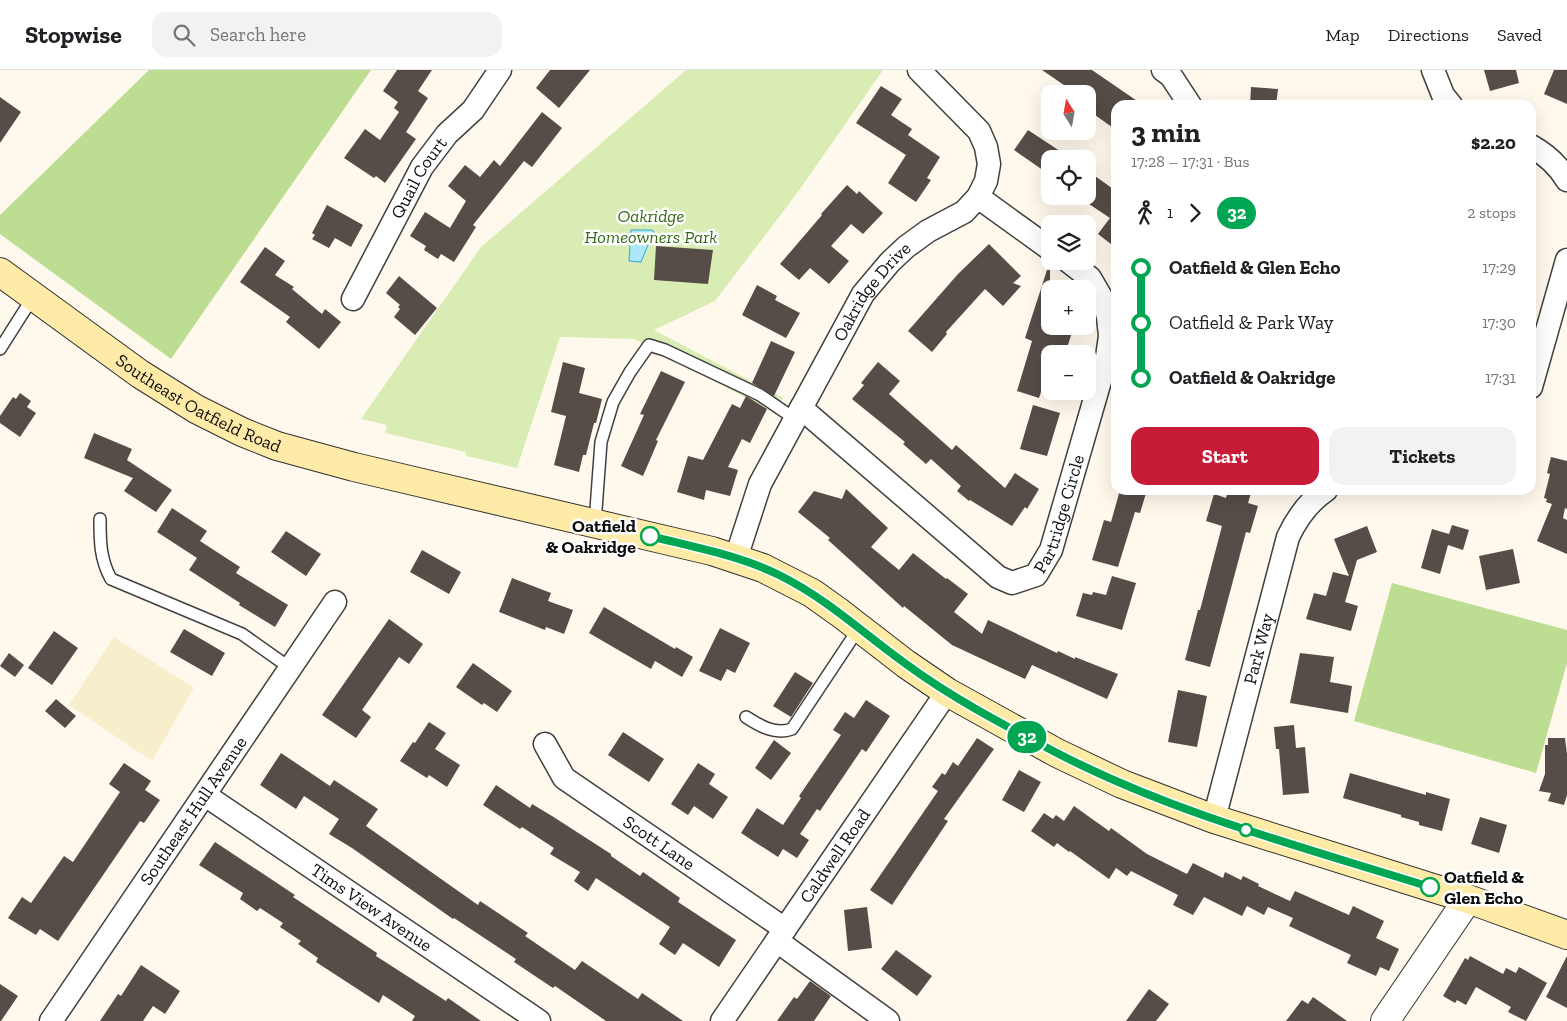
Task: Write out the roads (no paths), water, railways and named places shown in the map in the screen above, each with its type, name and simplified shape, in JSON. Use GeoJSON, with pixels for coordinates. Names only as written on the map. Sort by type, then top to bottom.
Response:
{"type":"FeatureCollection","features":[{"type":"Feature","properties":{"kind":"main road","name":"Southeast Oatfield Road"},"geometry":{"type":"LineString","coordinates":[[0,272],[148,379],[196,410],[242,432],[302,454],[736,558],[778,574],[805,589],[947,692],[1057,753],[1122,784],[1214,819],[1468,899],[1567,934]]}},
{"type":"Feature","properties":{"kind":"street","name":"Quail Court"},"geometry":{"type":"LineString","coordinates":[[353,299],[422,167],[446,134],[474,110],[500,70]]}},
{"type":"Feature","properties":{"kind":"street","name":"Oakridge Drive"},"geometry":{"type":"LineString","coordinates":[[736,558],[760,484],[863,294],[877,276],[906,247],[964,212],[978,197],[986,181],[988,164],[986,147],[979,131],[919,70]]}},
{"type":"Feature","properties":{"kind":"street"},"geometry":{"type":"LineString","coordinates":[[1163,70],[1171,76],[1187,100]]}},
{"type":"Feature","properties":{"kind":"street"},"geometry":{"type":"LineString","coordinates":[[1433,70],[1443,95],[1447,100]]}},
{"type":"Feature","properties":{"kind":"street"},"geometry":{"type":"LineString","coordinates":[[1536,149],[1556,164],[1567,180]]}},
{"type":"Feature","properties":{"kind":"street"},"geometry":{"type":"LineString","coordinates":[[978,197],[1041,242]]}},
{"type":"Feature","properties":{"kind":"street"},"geometry":{"type":"LineString","coordinates":[[1536,368],[1567,260]]}},
{"type":"Feature","properties":{"kind":"street","name":"Partridge Circle"},"geometry":{"type":"LineString","coordinates":[[798,413],[998,577],[1012,583],[1036,575],[1052,550],[1107,356],[1110,336],[1108,316],[1104,302],[1090,278],[1080,270]]}},
{"type":"Feature","properties":{"kind":"street","name":"Park Way"},"geometry":{"type":"LineString","coordinates":[[1214,819],[1288,537],[1306,507],[1320,495]]}},
{"type":"Feature","properties":{"kind":"street","name":"Southeast Hull Avenue"},"geometry":{"type":"LineString","coordinates":[[51,1021],[335,602]]}},
{"type":"Feature","properties":{"kind":"street","name":"Caldwell Road"},"geometry":{"type":"LineString","coordinates":[[722,1021],[947,692]]}},
{"type":"Feature","properties":{"kind":"street","name":"Scott Lane"},"geometry":{"type":"LineString","coordinates":[[544,744],[564,778],[781,935],[888,1021]]}},
{"type":"Feature","properties":{"kind":"street","name":"Tims View Avenue"},"geometry":{"type":"LineString","coordinates":[[205,795],[534,1020]]}},
{"type":"Feature","properties":{"kind":"street"},"geometry":{"type":"LineString","coordinates":[[1385,1021],[1468,899]]}},
{"type":"Feature","properties":{"kind":"lane"},"geometry":{"type":"LineString","coordinates":[[0,349],[32,296]]}},
{"type":"Feature","properties":{"kind":"lane"},"geometry":{"type":"LineString","coordinates":[[596,523],[601,442],[613,402],[630,372],[649,345],[666,350],[798,413]]}},
{"type":"Feature","properties":{"kind":"lane"},"geometry":{"type":"LineString","coordinates":[[100,519],[100,549],[105,567],[111,579],[242,634],[290,668]]}},
{"type":"Feature","properties":{"kind":"lane"},"geometry":{"type":"LineString","coordinates":[[746,717],[760,726],[782,733],[792,729],[860,628]]}},
{"type":"Feature","properties":{"kind":"water"},"geometry":{"type":"Polygon","coordinates":[[[631,230],[652,230],[658,236],[656,241],[648,245],[641,262],[629,261],[631,230]]]}},
{"type":"Feature","properties":{"kind":"place","name":"Oatfield & Oakridge"},"geometry":{"type":"Point","coordinates":[650,536]}},
{"type":"Feature","properties":{"kind":"place","name":"Oatfield & Glen Echo"},"geometry":{"type":"Point","coordinates":[1430,887]}},
{"type":"Feature","properties":{"kind":"park label","name":"Oakridge Homeowners Park"},"geometry":{"type":"Point","coordinates":[651,226]}}]}
